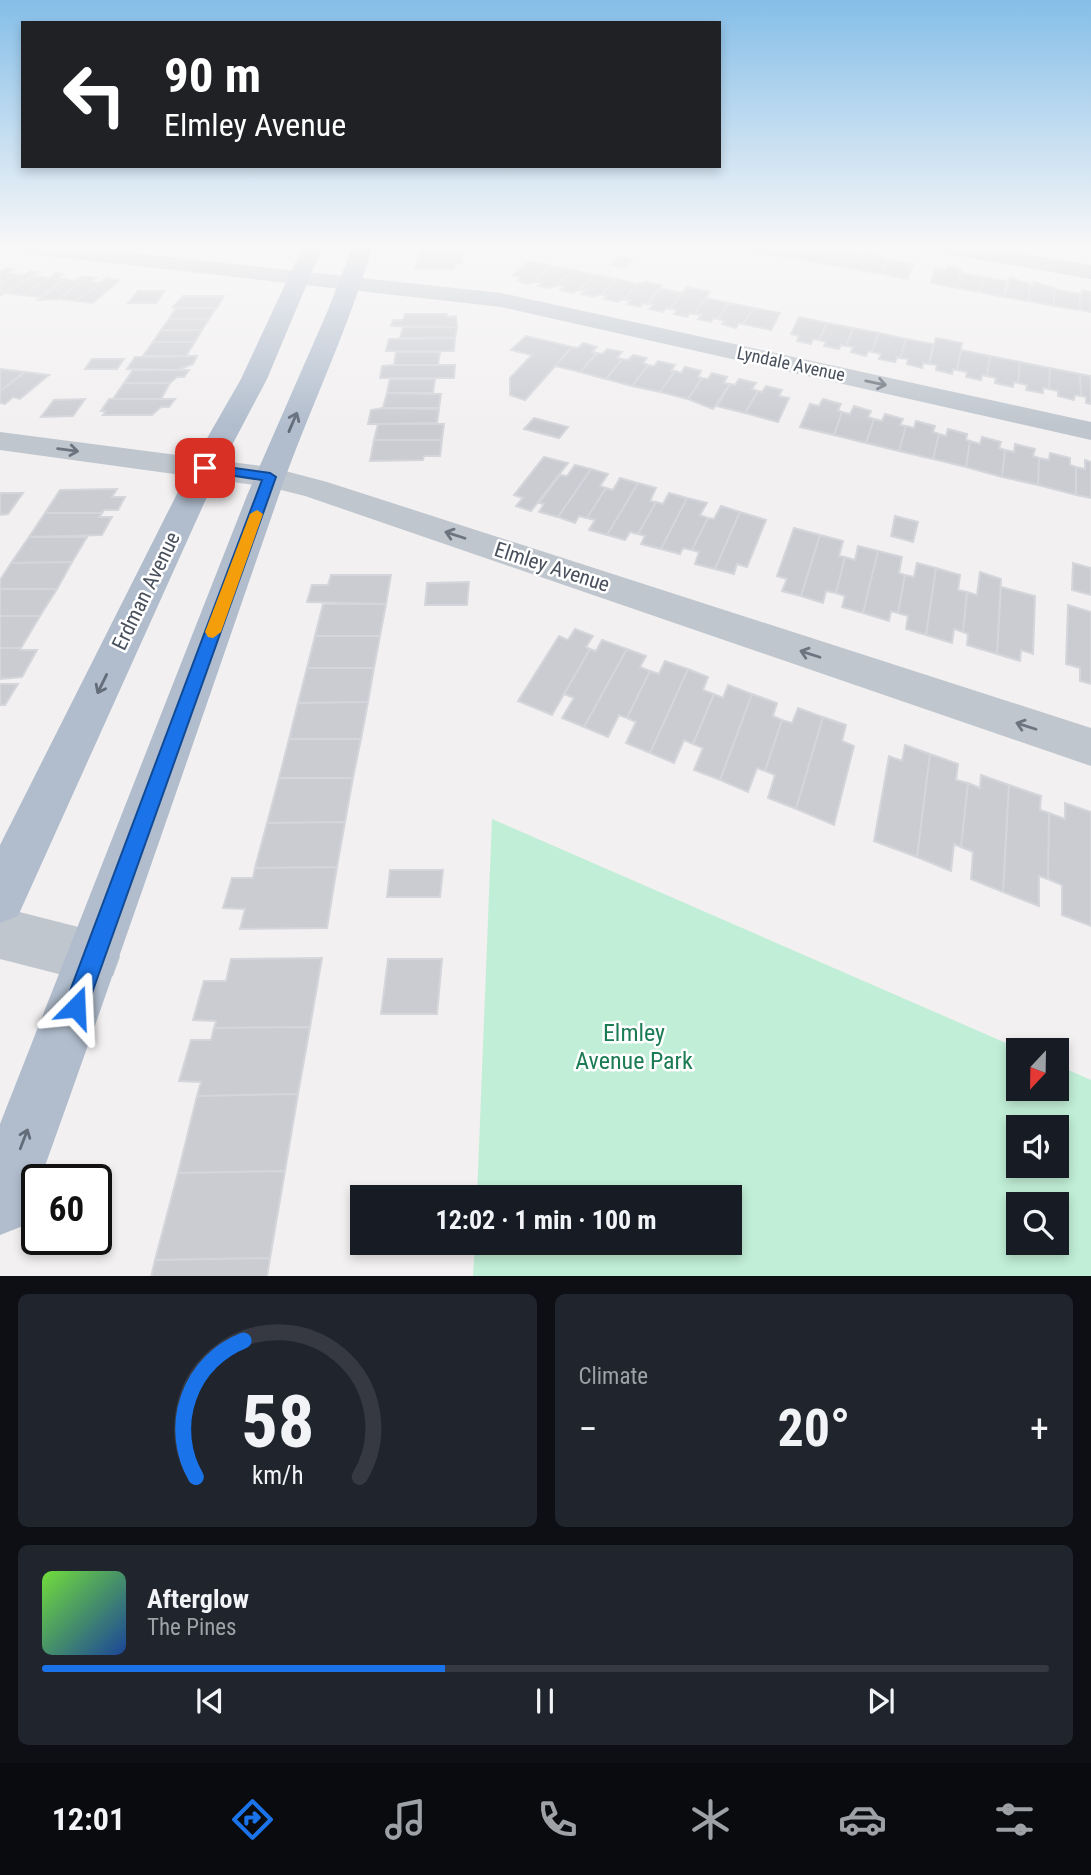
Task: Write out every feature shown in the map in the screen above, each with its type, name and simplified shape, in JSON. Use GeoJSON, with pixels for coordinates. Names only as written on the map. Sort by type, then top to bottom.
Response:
{"type":"FeatureCollection","features":[{"type":"Feature","properties":{"kind":"main road","name":"Erdman Avenue"},"geometry":{"type":"LineString","coordinates":[[0,898],[205,468],[254,379],[286,308]]}},
{"type":"Feature","properties":{"kind":"main road"},"geometry":{"type":"LineString","coordinates":[[0,1203],[94,957],[270,477],[340,308]]}},
{"type":"Feature","properties":{"kind":"street","name":"Lyndale Avenue"},"geometry":{"type":"LineString","coordinates":[[535,308],[1091,431]]}},
{"type":"Feature","properties":{"kind":"street","name":"Elmley Avenue"},"geometry":{"type":"LineString","coordinates":[[0,441],[270,477],[368,506],[1091,747]]}},
{"type":"Feature","properties":{"kind":"street"},"geometry":{"type":"LineString","coordinates":[[0,933],[94,957]]}},
{"type":"Feature","properties":{"kind":"green space","name":"Elmley Avenue Park"},"geometry":{"type":"Polygon","coordinates":[[[492,819],[1006,1043],[1006,1101],[1069,1101],[1069,1070],[1091,1080],[1091,1276],[473,1276],[474,1255],[742,1255],[742,1185],[477,1185],[492,819]]]}},
{"type":"Feature","properties":{"kind":"building"},"geometry":{"type":"Polygon","coordinates":[[[176,308],[216,308],[209,319],[169,319],[176,308]]]}},
{"type":"Feature","properties":{"kind":"building"},"geometry":{"type":"Polygon","coordinates":[[[650,308],[671,308],[663,312],[650,308]]]}},
{"type":"Feature","properties":{"kind":"building"},"geometry":{"type":"Polygon","coordinates":[[[699,308],[687,317],[674,314],[677,310],[670,309],[699,308]]]}},
{"type":"Feature","properties":{"kind":"building"},"geometry":{"type":"Polygon","coordinates":[[[699,308],[726,308],[718,319],[713,318],[711,322],[698,319],[701,315],[694,314],[699,308]]]}},
{"type":"Feature","properties":{"kind":"building"},"geometry":{"type":"Polygon","coordinates":[[[726,308],[754,308],[743,324],[739,323],[736,328],[722,324],[725,321],[718,319],[726,308]]]}},
{"type":"Feature","properties":{"kind":"building"},"geometry":{"type":"Polygon","coordinates":[[[754,308],[780,313],[771,330],[743,324],[754,308]]]}},
{"type":"Feature","properties":{"kind":"building"},"geometry":{"type":"Polygon","coordinates":[[[1080,308],[1091,308],[1091,312],[1080,310],[1080,308]]]}},
{"type":"Feature","properties":{"kind":"building"},"geometry":{"type":"Polygon","coordinates":[[[405,314],[456,316],[457,327],[391,326],[393,320],[403,320],[405,314]]]}},
{"type":"Feature","properties":{"kind":"building"},"geometry":{"type":"Polygon","coordinates":[[[799,317],[827,323],[819,340],[813,339],[811,344],[797,341],[799,336],[791,334],[799,317]]]}},
{"type":"Feature","properties":{"kind":"building"},"geometry":{"type":"Polygon","coordinates":[[[169,319],[209,319],[202,330],[161,330],[169,319]]]}},
{"type":"Feature","properties":{"kind":"building"},"geometry":{"type":"Polygon","coordinates":[[[827,323],[853,328],[846,346],[841,345],[839,349],[824,346],[826,342],[819,340],[827,323]]]}},
{"type":"Feature","properties":{"kind":"building"},"geometry":{"type":"Polygon","coordinates":[[[403,327],[457,327],[455,338],[400,338],[403,327]]]}},
{"type":"Feature","properties":{"kind":"building"},"geometry":{"type":"Polygon","coordinates":[[[853,328],[879,333],[872,352],[868,351],[866,356],[851,352],[853,347],[846,346],[853,328]]]}},
{"type":"Feature","properties":{"kind":"building"},"geometry":{"type":"Polygon","coordinates":[[[161,330],[202,330],[195,342],[153,342],[161,330]]]}},
{"type":"Feature","properties":{"kind":"building"},"geometry":{"type":"Polygon","coordinates":[[[879,333],[906,339],[900,358],[897,357],[895,362],[879,359],[881,354],[872,352],[879,333]]]}},
{"type":"Feature","properties":{"kind":"building"},"geometry":{"type":"Polygon","coordinates":[[[526,336],[572,347],[525,400],[510,395],[510,378],[532,355],[511,350],[526,336]]]}},
{"type":"Feature","properties":{"kind":"building"},"geometry":{"type":"Polygon","coordinates":[[[455,338],[454,351],[386,351],[389,339],[455,338]]]}},
{"type":"Feature","properties":{"kind":"building"},"geometry":{"type":"Polygon","coordinates":[[[936,338],[962,343],[957,370],[953,369],[952,374],[936,370],[937,365],[929,364],[936,338]]]}},
{"type":"Feature","properties":{"kind":"building"},"geometry":{"type":"Polygon","coordinates":[[[906,339],[933,344],[929,364],[923,363],[922,368],[907,364],[908,359],[900,358],[906,339]]]}},
{"type":"Feature","properties":{"kind":"building"},"geometry":{"type":"Polygon","coordinates":[[[153,342],[195,342],[186,356],[143,356],[153,342]]]}},
{"type":"Feature","properties":{"kind":"building"},"geometry":{"type":"Polygon","coordinates":[[[583,343],[597,347],[592,352],[597,353],[580,372],[555,366],[572,347],[578,348],[583,343]]]}},
{"type":"Feature","properties":{"kind":"building"},"geometry":{"type":"Polygon","coordinates":[[[607,349],[622,352],[617,358],[622,359],[606,379],[580,372],[597,353],[603,354],[607,349]]]}},
{"type":"Feature","properties":{"kind":"building"},"geometry":{"type":"Polygon","coordinates":[[[961,350],[990,356],[987,376],[982,375],[981,380],[966,377],[967,372],[957,370],[961,350]]]}},
{"type":"Feature","properties":{"kind":"building"},"geometry":{"type":"Polygon","coordinates":[[[396,352],[440,352],[438,365],[394,365],[396,352]]]}},
{"type":"Feature","properties":{"kind":"building"},"geometry":{"type":"Polygon","coordinates":[[[633,355],[647,358],[643,363],[648,365],[632,386],[606,379],[622,359],[628,360],[633,355]]]}},
{"type":"Feature","properties":{"kind":"building"},"geometry":{"type":"Polygon","coordinates":[[[197,356],[193,364],[178,370],[127,369],[135,357],[197,356]]]}},
{"type":"Feature","properties":{"kind":"building"},"geometry":{"type":"Polygon","coordinates":[[[990,356],[1020,362],[1018,383],[1014,382],[1013,387],[995,383],[996,378],[987,376],[990,356]]]}},
{"type":"Feature","properties":{"kind":"building"},"geometry":{"type":"Polygon","coordinates":[[[92,359],[124,359],[117,369],[85,369],[92,359]]]}},
{"type":"Feature","properties":{"kind":"building"},"geometry":{"type":"Polygon","coordinates":[[[658,361],[675,365],[671,371],[675,371],[660,392],[632,386],[648,365],[654,366],[658,361]]]}},
{"type":"Feature","properties":{"kind":"building"},"geometry":{"type":"Polygon","coordinates":[[[1020,362],[1050,368],[1049,389],[1043,388],[1043,393],[1026,390],[1027,385],[1018,383],[1020,362]]]}},
{"type":"Feature","properties":{"kind":"building"},"geometry":{"type":"Polygon","coordinates":[[[455,365],[454,378],[380,378],[382,366],[455,365]]]}},
{"type":"Feature","properties":{"kind":"building"},"geometry":{"type":"Polygon","coordinates":[[[685,367],[701,371],[698,377],[702,378],[688,399],[660,392],[675,371],[681,373],[685,367]]]}},
{"type":"Feature","properties":{"kind":"building"},"geometry":{"type":"Polygon","coordinates":[[[1050,368],[1080,374],[1081,396],[1075,395],[1074,400],[1058,396],[1058,391],[1049,389],[1050,368]]]}},
{"type":"Feature","properties":{"kind":"building"},"geometry":{"type":"Polygon","coordinates":[[[0,369],[25,372],[0,391],[0,369]]]}},
{"type":"Feature","properties":{"kind":"building"},"geometry":{"type":"Polygon","coordinates":[[[133,370],[189,370],[184,377],[177,377],[170,383],[124,383],[133,370]]]}},
{"type":"Feature","properties":{"kind":"building"},"geometry":{"type":"Polygon","coordinates":[[[25,372],[49,375],[20,399],[13,397],[5,404],[0,403],[0,391],[25,372]]]}},
{"type":"Feature","properties":{"kind":"building"},"geometry":{"type":"Polygon","coordinates":[[[712,373],[727,377],[724,383],[730,384],[713,409],[688,399],[702,378],[708,379],[712,373]]]}},
{"type":"Feature","properties":{"kind":"building"},"geometry":{"type":"Polygon","coordinates":[[[1080,374],[1091,376],[1091,404],[1086,403],[1086,397],[1081,396],[1080,374]]]}},
{"type":"Feature","properties":{"kind":"building"},"geometry":{"type":"Polygon","coordinates":[[[390,379],[435,379],[433,393],[387,393],[390,379]]]}},
{"type":"Feature","properties":{"kind":"building"},"geometry":{"type":"Polygon","coordinates":[[[739,379],[756,383],[752,389],[758,391],[745,413],[717,406],[730,384],[735,385],[739,379]]]}},
{"type":"Feature","properties":{"kind":"building"},"geometry":{"type":"Polygon","coordinates":[[[124,383],[170,383],[161,399],[113,399],[124,383]]]}},
{"type":"Feature","properties":{"kind":"building"},"geometry":{"type":"Polygon","coordinates":[[[766,386],[782,390],[779,396],[789,398],[778,422],[745,413],[758,391],[762,392],[766,386]]]}},
{"type":"Feature","properties":{"kind":"building"},"geometry":{"type":"Polygon","coordinates":[[[387,393],[441,394],[439,408],[383,408],[387,393]]]}},
{"type":"Feature","properties":{"kind":"building"},"geometry":{"type":"Polygon","coordinates":[[[85,399],[73,416],[41,417],[54,400],[85,399]]]}},
{"type":"Feature","properties":{"kind":"building"},"geometry":{"type":"Polygon","coordinates":[[[109,399],[175,399],[169,407],[161,407],[152,415],[103,415],[106,411],[101,411],[109,399]]]}},
{"type":"Feature","properties":{"kind":"building"},"geometry":{"type":"Polygon","coordinates":[[[823,399],[841,404],[838,410],[842,412],[834,435],[800,427],[810,404],[819,406],[823,399]]]}},
{"type":"Feature","properties":{"kind":"building"},"geometry":{"type":"Polygon","coordinates":[[[854,406],[871,411],[868,417],[874,419],[866,443],[834,435],[842,412],[850,414],[854,406]]]}},
{"type":"Feature","properties":{"kind":"building"},"geometry":{"type":"Polygon","coordinates":[[[439,409],[437,423],[368,424],[371,410],[439,409]]]}},
{"type":"Feature","properties":{"kind":"building"},"geometry":{"type":"Polygon","coordinates":[[[885,414],[903,419],[900,425],[906,426],[899,451],[866,443],[874,419],[882,421],[885,414]]]}},
{"type":"Feature","properties":{"kind":"building"},"geometry":{"type":"Polygon","coordinates":[[[534,418],[568,427],[559,438],[524,429],[534,418]]]}},
{"type":"Feature","properties":{"kind":"building"},"geometry":{"type":"Polygon","coordinates":[[[916,421],[935,426],[933,432],[939,434],[933,459],[899,451],[906,426],[914,428],[916,421]]]}},
{"type":"Feature","properties":{"kind":"building"},"geometry":{"type":"Polygon","coordinates":[[[378,424],[444,424],[442,440],[374,440],[378,424]]]}},
{"type":"Feature","properties":{"kind":"building"},"geometry":{"type":"Polygon","coordinates":[[[948,429],[967,434],[966,440],[970,441],[966,467],[933,459],[939,434],[946,436],[948,429]]]}},
{"type":"Feature","properties":{"kind":"building"},"geometry":{"type":"Polygon","coordinates":[[[982,437],[1001,442],[999,448],[1005,450],[1002,477],[966,467],[970,441],[980,444],[982,437]]]}},
{"type":"Feature","properties":{"kind":"building"},"geometry":{"type":"Polygon","coordinates":[[[374,440],[442,440],[440,456],[424,456],[423,460],[370,461],[374,440]]]}},
{"type":"Feature","properties":{"kind":"building"},"geometry":{"type":"Polygon","coordinates":[[[1015,444],[1035,449],[1033,456],[1039,458],[1038,485],[1002,477],[1005,450],[1014,452],[1015,444]]]}},
{"type":"Feature","properties":{"kind":"building"},"geometry":{"type":"Polygon","coordinates":[[[1050,453],[1070,458],[1070,465],[1076,467],[1076,495],[1038,485],[1039,458],[1049,460],[1050,453]]]}},
{"type":"Feature","properties":{"kind":"building"},"geometry":{"type":"Polygon","coordinates":[[[544,457],[568,463],[531,511],[516,506],[523,498],[514,495],[544,457]]]}},
{"type":"Feature","properties":{"kind":"building"},"geometry":{"type":"Polygon","coordinates":[[[1085,460],[1091,462],[1091,498],[1076,495],[1076,467],[1085,469],[1085,460]]]}},
{"type":"Feature","properties":{"kind":"building"},"geometry":{"type":"Polygon","coordinates":[[[575,465],[591,469],[558,517],[539,512],[544,504],[539,503],[560,475],[567,476],[575,465]]]}},
{"type":"Feature","properties":{"kind":"building"},"geometry":{"type":"Polygon","coordinates":[[[591,469],[608,474],[600,486],[606,488],[587,518],[579,516],[575,523],[558,517],[591,469]]]}},
{"type":"Feature","properties":{"kind":"building"},"geometry":{"type":"Polygon","coordinates":[[[620,478],[638,483],[607,535],[589,530],[595,520],[587,518],[606,488],[613,490],[620,478]]]}},
{"type":"Feature","properties":{"kind":"building"},"geometry":{"type":"Polygon","coordinates":[[[638,483],[656,488],[650,501],[656,502],[638,534],[630,532],[625,540],[607,535],[638,483]]]}},
{"type":"Feature","properties":{"kind":"building"},"geometry":{"type":"Polygon","coordinates":[[[117,489],[112,497],[125,497],[118,510],[104,510],[102,513],[45,513],[60,490],[117,489]]]}},
{"type":"Feature","properties":{"kind":"building"},"geometry":{"type":"Polygon","coordinates":[[[0,493],[23,493],[8,514],[0,515],[0,493]]]}},
{"type":"Feature","properties":{"kind":"building"},"geometry":{"type":"Polygon","coordinates":[[[669,493],[687,498],[661,549],[641,544],[645,536],[638,534],[656,502],[663,504],[669,493]]]}},
{"type":"Feature","properties":{"kind":"building"},"geometry":{"type":"Polygon","coordinates":[[[687,498],[707,503],[700,515],[708,518],[692,550],[683,548],[680,554],[661,549],[687,498]]]}},
{"type":"Feature","properties":{"kind":"building"},"geometry":{"type":"Polygon","coordinates":[[[721,506],[740,512],[715,569],[695,564],[699,552],[692,550],[708,518],[714,519],[721,506]]]}},
{"type":"Feature","properties":{"kind":"building"},"geometry":{"type":"Polygon","coordinates":[[[740,512],[766,520],[747,567],[737,564],[734,574],[715,569],[740,512]]]}},
{"type":"Feature","properties":{"kind":"building"},"geometry":{"type":"Polygon","coordinates":[[[45,513],[102,513],[99,517],[112,517],[102,535],[29,537],[45,513]]]}},
{"type":"Feature","properties":{"kind":"building"},"geometry":{"type":"Polygon","coordinates":[[[895,516],[918,522],[913,542],[891,536],[895,516]]]}},
{"type":"Feature","properties":{"kind":"building"},"geometry":{"type":"Polygon","coordinates":[[[794,528],[820,535],[801,596],[782,591],[787,579],[777,576],[794,528]]]}},
{"type":"Feature","properties":{"kind":"building"},"geometry":{"type":"Polygon","coordinates":[[[820,535],[843,541],[839,556],[845,557],[836,593],[826,591],[823,603],[801,596],[820,535]]]}},
{"type":"Feature","properties":{"kind":"building"},"geometry":{"type":"Polygon","coordinates":[[[29,537],[87,537],[72,562],[11,563],[29,537]]]}},
{"type":"Feature","properties":{"kind":"building"},"geometry":{"type":"Polygon","coordinates":[[[858,546],[878,551],[863,613],[842,607],[845,596],[836,593],[845,557],[855,560],[858,546]]]}},
{"type":"Feature","properties":{"kind":"building"},"geometry":{"type":"Polygon","coordinates":[[[878,551],[902,557],[899,573],[905,575],[898,613],[891,611],[889,621],[863,613],[878,551]]]}},
{"type":"Feature","properties":{"kind":"building"},"geometry":{"type":"Polygon","coordinates":[[[72,562],[57,589],[0,589],[0,580],[11,563],[72,562]]]}},
{"type":"Feature","properties":{"kind":"building"},"geometry":{"type":"Polygon","coordinates":[[[917,563],[936,568],[926,635],[906,629],[908,616],[898,613],[905,575],[914,577],[917,563]]]}},
{"type":"Feature","properties":{"kind":"building"},"geometry":{"type":"Polygon","coordinates":[[[1073,563],[1091,568],[1091,595],[1072,590],[1073,563]]]}},
{"type":"Feature","properties":{"kind":"building"},"geometry":{"type":"Polygon","coordinates":[[[936,568],[960,575],[958,590],[967,592],[963,632],[954,629],[952,643],[926,635],[936,568]]]}},
{"type":"Feature","properties":{"kind":"building"},"geometry":{"type":"Polygon","coordinates":[[[980,572],[1001,579],[997,654],[967,645],[968,634],[963,632],[967,592],[977,595],[980,572]]]}},
{"type":"Feature","properties":{"kind":"building"},"geometry":{"type":"Polygon","coordinates":[[[331,575],[391,575],[386,604],[307,602],[312,585],[328,585],[331,575]]]}},
{"type":"Feature","properties":{"kind":"building"},"geometry":{"type":"Polygon","coordinates":[[[469,582],[467,605],[425,605],[427,583],[469,582]]]}},
{"type":"Feature","properties":{"kind":"building"},"geometry":{"type":"Polygon","coordinates":[[[1001,587],[1035,596],[1033,654],[1021,650],[1020,661],[997,654],[1001,587]]]}},
{"type":"Feature","properties":{"kind":"building"},"geometry":{"type":"Polygon","coordinates":[[[0,589],[57,589],[40,616],[0,616],[0,589]]]}},
{"type":"Feature","properties":{"kind":"building"},"geometry":{"type":"Polygon","coordinates":[[[323,604],[386,604],[380,636],[315,636],[323,604]]]}},
{"type":"Feature","properties":{"kind":"building"},"geometry":{"type":"Polygon","coordinates":[[[1068,605],[1091,612],[1091,684],[1080,681],[1080,668],[1066,664],[1068,605]]]}},
{"type":"Feature","properties":{"kind":"building"},"geometry":{"type":"Polygon","coordinates":[[[0,616],[40,616],[21,648],[0,648],[0,616]]]}},
{"type":"Feature","properties":{"kind":"building"},"geometry":{"type":"Polygon","coordinates":[[[575,629],[593,636],[586,647],[590,649],[552,715],[518,701],[559,636],[568,640],[575,629]]]}},
{"type":"Feature","properties":{"kind":"building"},"geometry":{"type":"Polygon","coordinates":[[[315,636],[380,636],[374,668],[307,668],[315,636]]]}},
{"type":"Feature","properties":{"kind":"building"},"geometry":{"type":"Polygon","coordinates":[[[602,640],[627,649],[584,727],[562,718],[574,698],[564,694],[590,649],[596,651],[602,640]]]}},
{"type":"Feature","properties":{"kind":"building"},"geometry":{"type":"Polygon","coordinates":[[[0,648],[37,650],[22,677],[0,679],[0,648]]]}},
{"type":"Feature","properties":{"kind":"building"},"geometry":{"type":"Polygon","coordinates":[[[627,649],[646,656],[640,667],[650,671],[627,718],[619,715],[608,737],[584,727],[627,649]]]}},
{"type":"Feature","properties":{"kind":"building"},"geometry":{"type":"Polygon","coordinates":[[[665,661],[688,669],[650,753],[626,743],[636,722],[627,718],[650,671],[659,674],[665,661]]]}},
{"type":"Feature","properties":{"kind":"building"},"geometry":{"type":"Polygon","coordinates":[[[307,668],[374,668],[368,702],[298,703],[307,668]]]}},
{"type":"Feature","properties":{"kind":"building"},"geometry":{"type":"Polygon","coordinates":[[[688,669],[708,677],[703,690],[714,694],[693,744],[684,740],[674,763],[650,753],[688,669]]]}},
{"type":"Feature","properties":{"kind":"building"},"geometry":{"type":"Polygon","coordinates":[[[0,684],[18,684],[5,705],[0,705],[0,684]]]}},
{"type":"Feature","properties":{"kind":"building"},"geometry":{"type":"Polygon","coordinates":[[[728,685],[752,694],[720,780],[694,770],[703,748],[693,744],[714,694],[723,698],[728,685]]]}},
{"type":"Feature","properties":{"kind":"building"},"geometry":{"type":"Polygon","coordinates":[[[752,694],[777,703],[773,716],[782,720],[765,771],[757,768],[748,792],[720,780],[752,694]]]}},
{"type":"Feature","properties":{"kind":"building"},"geometry":{"type":"Polygon","coordinates":[[[368,702],[361,739],[289,739],[298,703],[368,702]]]}},
{"type":"Feature","properties":{"kind":"building"},"geometry":{"type":"Polygon","coordinates":[[[798,708],[823,717],[796,809],[768,798],[775,775],[765,771],[782,720],[792,723],[798,708]]]}},
{"type":"Feature","properties":{"kind":"building"},"geometry":{"type":"Polygon","coordinates":[[[823,717],[846,725],[842,741],[854,746],[834,825],[796,809],[823,717]]]}},
{"type":"Feature","properties":{"kind":"building"},"geometry":{"type":"Polygon","coordinates":[[[289,739],[361,739],[353,778],[279,778],[289,739]]]}},
{"type":"Feature","properties":{"kind":"building"},"geometry":{"type":"Polygon","coordinates":[[[905,745],[930,754],[917,857],[874,841],[889,756],[902,761],[905,745]]]}},
{"type":"Feature","properties":{"kind":"building"},"geometry":{"type":"Polygon","coordinates":[[[930,754],[958,764],[956,780],[968,783],[961,847],[954,844],[951,871],[917,857],[930,754]]]}},
{"type":"Feature","properties":{"kind":"building"},"geometry":{"type":"Polygon","coordinates":[[[981,775],[1009,785],[1003,892],[971,879],[973,852],[961,847],[968,783],[980,788],[981,775]]]}},
{"type":"Feature","properties":{"kind":"building"},"geometry":{"type":"Polygon","coordinates":[[[279,778],[353,778],[345,822],[267,823],[279,778]]]}},
{"type":"Feature","properties":{"kind":"building"},"geometry":{"type":"Polygon","coordinates":[[[1009,785],[1041,796],[1040,810],[1049,813],[1048,879],[1039,876],[1039,906],[1003,892],[1009,785]]]}},
{"type":"Feature","properties":{"kind":"building"},"geometry":{"type":"Polygon","coordinates":[[[1065,803],[1091,812],[1091,926],[1062,915],[1062,885],[1048,879],[1049,813],[1065,819],[1065,803]]]}},
{"type":"Feature","properties":{"kind":"building"},"geometry":{"type":"Polygon","coordinates":[[[345,822],[337,867],[255,868],[267,823],[345,822]]]}},
{"type":"Feature","properties":{"kind":"building"},"geometry":{"type":"Polygon","coordinates":[[[337,867],[327,928],[240,929],[245,909],[223,908],[232,878],[253,878],[255,868],[337,867]]]}},
{"type":"Feature","properties":{"kind":"building"},"geometry":{"type":"Polygon","coordinates":[[[390,870],[443,870],[440,897],[387,897],[390,870]]]}},
{"type":"Feature","properties":{"kind":"building"},"geometry":{"type":"Polygon","coordinates":[[[322,958],[310,1027],[214,1028],[216,1021],[193,1020],[204,981],[226,981],[231,959],[322,958]]]}},
{"type":"Feature","properties":{"kind":"building"},"geometry":{"type":"Polygon","coordinates":[[[388,959],[442,959],[437,1014],[381,1014],[388,959]]]}},
{"type":"Feature","properties":{"kind":"building"},"geometry":{"type":"Polygon","coordinates":[[[310,1027],[298,1094],[197,1096],[201,1082],[179,1081],[191,1040],[211,1040],[214,1028],[310,1027]]]}},
{"type":"Feature","properties":{"kind":"building"},"geometry":{"type":"Polygon","coordinates":[[[298,1094],[285,1171],[178,1173],[197,1096],[298,1094]]]}},
{"type":"Feature","properties":{"kind":"building"},"geometry":{"type":"Polygon","coordinates":[[[285,1171],[270,1258],[155,1260],[178,1173],[285,1171]]]}},
{"type":"Feature","properties":{"kind":"building"},"geometry":{"type":"Polygon","coordinates":[[[270,1258],[267,1276],[151,1276],[155,1260],[270,1258]]]}},
{"type":"Feature","properties":{"kind":"slow traffic"},"geometry":{"type":"LineString","coordinates":[[213,632],[257,514]]}},
{"type":"Feature","properties":{"kind":"route"},"geometry":{"type":"LineString","coordinates":[[76,1007],[270,477],[205,468]]}}]}
